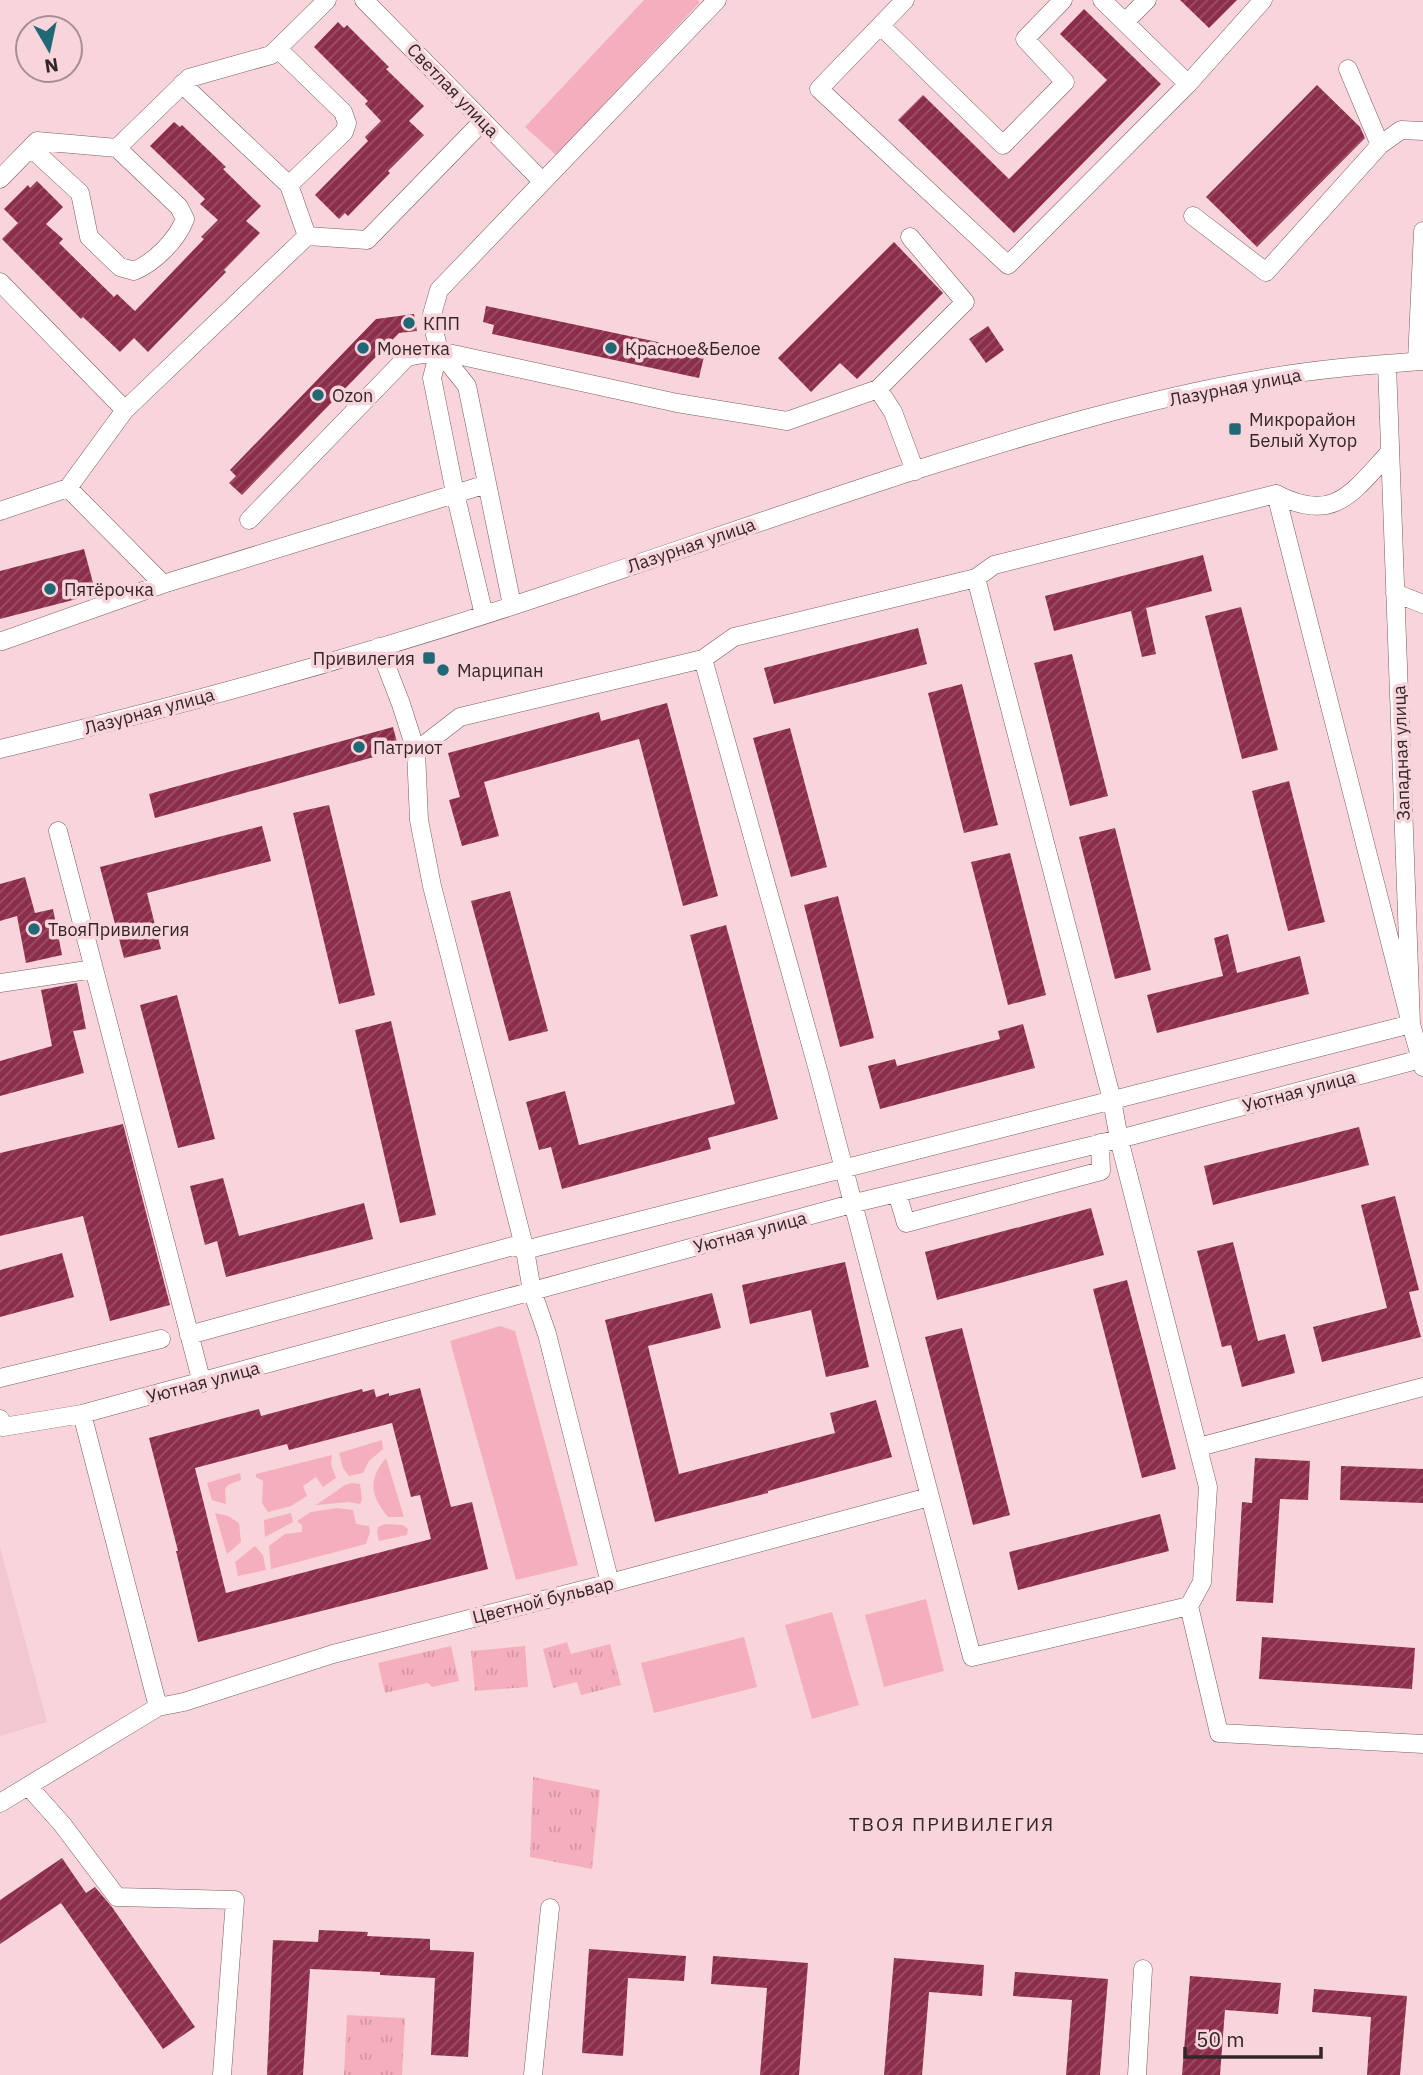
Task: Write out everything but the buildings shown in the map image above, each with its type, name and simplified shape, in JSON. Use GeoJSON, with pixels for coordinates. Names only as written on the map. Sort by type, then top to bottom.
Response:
{"type":"FeatureCollection","features":[{"type":"Feature","properties":{"kind":"street"},"geometry":{"type":"LineString","coordinates":[[117,148],[189,78],[271,55],[327,0]]}},
{"type":"Feature","properties":{"kind":"street","name":"Светлая улица"},"geometry":{"type":"LineString","coordinates":[[364,0],[542,181]]}},
{"type":"Feature","properties":{"kind":"street"},"geometry":{"type":"LineString","coordinates":[[512,605],[467,386],[439,351],[431,318],[439,290],[717,0]]}},
{"type":"Feature","properties":{"kind":"street"},"geometry":{"type":"LineString","coordinates":[[905,0],[819,89],[1008,265],[1188,84],[1263,0]]}},
{"type":"Feature","properties":{"kind":"street"},"geometry":{"type":"LineString","coordinates":[[881,26],[1003,145],[1065,82],[1025,39],[1063,0]]}},
{"type":"Feature","properties":{"kind":"street"},"geometry":{"type":"LineString","coordinates":[[1102,0],[1188,84]]}},
{"type":"Feature","properties":{"kind":"street"},"geometry":{"type":"LineString","coordinates":[[1125,22],[1147,0]]}},
{"type":"Feature","properties":{"kind":"street"},"geometry":{"type":"LineString","coordinates":[[278,49],[343,112],[347,123],[344,132],[289,185]]}},
{"type":"Feature","properties":{"kind":"street"},"geometry":{"type":"LineString","coordinates":[[1348,69],[1380,145]]}},
{"type":"Feature","properties":{"kind":"street"},"geometry":{"type":"LineString","coordinates":[[181,84],[289,185],[307,236]]}},
{"type":"Feature","properties":{"kind":"street"},"geometry":{"type":"LineString","coordinates":[[0,510],[68,488],[125,410],[307,236],[367,240],[483,121]]}},
{"type":"Feature","properties":{"kind":"street"},"geometry":{"type":"LineString","coordinates":[[1193,216],[1266,272],[1380,145],[1401,130],[1423,131]]}},
{"type":"Feature","properties":{"kind":"street"},"geometry":{"type":"LineString","coordinates":[[0,179],[37,141],[117,148],[179,207],[185,219],[180,232],[147,266],[134,271],[120,267],[89,237],[80,193],[31,148]]}},
{"type":"Feature","properties":{"kind":"street"},"geometry":{"type":"LineString","coordinates":[[1420,361],[1423,232]]}},
{"type":"Feature","properties":{"kind":"street"},"geometry":{"type":"LineString","coordinates":[[249,520],[407,357],[439,351],[677,404],[787,421],[878,389],[965,302],[910,237]]}},
{"type":"Feature","properties":{"kind":"street"},"geometry":{"type":"LineString","coordinates":[[0,282],[125,410]]}},
{"type":"Feature","properties":{"kind":"street"},"geometry":{"type":"LineString","coordinates":[[439,351],[432,378],[455,493],[484,615]]}},
{"type":"Feature","properties":{"kind":"street","name":"Лазурная улица"},"geometry":{"type":"LineString","coordinates":[[0,749],[201,698],[484,615],[1058,426],[1262,378],[1420,361]]}},
{"type":"Feature","properties":{"kind":"street","name":"Западная улица"},"geometry":{"type":"LineString","coordinates":[[1387,364],[1411,1024],[1422,1063]]}},
{"type":"Feature","properties":{"kind":"street"},"geometry":{"type":"LineString","coordinates":[[878,389],[893,412],[915,471]]}},
{"type":"Feature","properties":{"kind":"street"},"geometry":{"type":"LineString","coordinates":[[416,751],[460,717],[703,659],[734,637],[976,578],[994,565],[1276,494],[1296,504],[1325,508],[1343,499],[1359,486],[1389,445]]}},
{"type":"Feature","properties":{"kind":"street"},"geometry":{"type":"LineString","coordinates":[[2,641],[163,584],[487,484]]}},
{"type":"Feature","properties":{"kind":"street"},"geometry":{"type":"LineString","coordinates":[[68,488],[163,584]]}},
{"type":"Feature","properties":{"kind":"street"},"geometry":{"type":"LineString","coordinates":[[189,1335],[513,1246],[525,1250],[1411,1024],[1276,494]]}},
{"type":"Feature","properties":{"kind":"street"},"geometry":{"type":"LineString","coordinates":[[976,578],[1112,1100],[1119,1139],[1208,1487],[1202,1582],[1189,1606],[1219,1733],[1423,1744]]}},
{"type":"Feature","properties":{"kind":"street"},"geometry":{"type":"LineString","coordinates":[[1395,593],[1423,604]]}},
{"type":"Feature","properties":{"kind":"street"},"geometry":{"type":"LineString","coordinates":[[379,647],[416,751],[419,820],[432,886],[525,1250],[532,1291],[547,1335],[610,1583]]}},
{"type":"Feature","properties":{"kind":"street"},"geometry":{"type":"LineString","coordinates":[[703,659],[855,1203],[972,1657],[1189,1606]]}},
{"type":"Feature","properties":{"kind":"street"},"geometry":{"type":"LineString","coordinates":[[58,831],[202,1383]]}},
{"type":"Feature","properties":{"kind":"street"},"geometry":{"type":"LineString","coordinates":[[0,984],[94,969]]}},
{"type":"Feature","properties":{"kind":"street","name":"Уютная улица"},"geometry":{"type":"LineString","coordinates":[[0,1419],[2,1427],[82,1414],[855,1203],[1422,1063]]}},
{"type":"Feature","properties":{"kind":"street"},"geometry":{"type":"LineString","coordinates":[[897,1193],[906,1223],[1101,1171],[1100,1143]]}},
{"type":"Feature","properties":{"kind":"street"},"geometry":{"type":"LineString","coordinates":[[0,1378],[161,1339]]}},
{"type":"Feature","properties":{"kind":"street"},"geometry":{"type":"LineString","coordinates":[[1199,1447],[1423,1387]]}},
{"type":"Feature","properties":{"kind":"street"},"geometry":{"type":"LineString","coordinates":[[82,1414],[158,1707]]}},
{"type":"Feature","properties":{"kind":"street","name":"Цветной бульвар"},"geometry":{"type":"LineString","coordinates":[[0,1803],[158,1707],[184,1702],[333,1654],[929,1497]]}},
{"type":"Feature","properties":{"kind":"street"},"geometry":{"type":"LineString","coordinates":[[28,1786],[62,1824],[117,1897],[235,1899],[222,2075]]}},
{"type":"Feature","properties":{"kind":"street"},"geometry":{"type":"LineString","coordinates":[[533,2075],[550,1908]]}},
{"type":"Feature","properties":{"kind":"street"},"geometry":{"type":"LineString","coordinates":[[1138,2075],[1143,1969]]}},
{"type":"Feature","properties":{"kind":"shaded area"},"geometry":{"type":"Polygon","coordinates":[[[0,1547],[47,1722],[0,1736],[0,1547]]]}},
{"type":"Feature","properties":{"kind":"green space"},"geometry":{"type":"Polygon","coordinates":[[[644,0],[700,2],[556,155],[525,127],[644,0]]]}},
{"type":"Feature","properties":{"kind":"green space"},"geometry":{"type":"Polygon","coordinates":[[[500,1326],[515,1331],[578,1565],[516,1580],[450,1341],[500,1326]]]}},
{"type":"Feature","properties":{"kind":"green space"},"geometry":{"type":"Polygon","coordinates":[[[382,1440],[383,1449],[369,1461],[363,1473],[349,1476],[343,1468],[339,1453],[382,1440]]]}},
{"type":"Feature","properties":{"kind":"green space"},"geometry":{"type":"Polygon","coordinates":[[[332,1455],[331,1464],[336,1478],[323,1487],[316,1477],[303,1486],[307,1496],[291,1506],[268,1512],[262,1503],[263,1481],[256,1477],[256,1474],[332,1455]]]}},
{"type":"Feature","properties":{"kind":"green space"},"geometry":{"type":"Polygon","coordinates":[[[386,1458],[404,1517],[388,1517],[375,1494],[376,1473],[386,1458]]]}},
{"type":"Feature","properties":{"kind":"green space"},"geometry":{"type":"Polygon","coordinates":[[[240,1473],[241,1480],[225,1489],[226,1504],[212,1500],[207,1483],[240,1473]]]}},
{"type":"Feature","properties":{"kind":"green space"},"geometry":{"type":"Polygon","coordinates":[[[360,1484],[360,1504],[349,1502],[316,1505],[345,1485],[360,1484]]]}},
{"type":"Feature","properties":{"kind":"green space"},"geometry":{"type":"Polygon","coordinates":[[[337,1508],[353,1510],[356,1524],[369,1526],[366,1544],[271,1569],[269,1546],[285,1534],[302,1532],[302,1525],[297,1521],[311,1512],[337,1508]]]}},
{"type":"Feature","properties":{"kind":"green space"},"geometry":{"type":"Polygon","coordinates":[[[215,1513],[228,1516],[239,1523],[241,1542],[227,1554],[215,1513]]]}},
{"type":"Feature","properties":{"kind":"green space"},"geometry":{"type":"Polygon","coordinates":[[[291,1513],[293,1522],[265,1537],[264,1520],[291,1513]]]}},
{"type":"Feature","properties":{"kind":"green space"},"geometry":{"type":"Polygon","coordinates":[[[385,1524],[403,1525],[408,1529],[407,1535],[379,1541],[378,1527],[385,1524]]]}},
{"type":"Feature","properties":{"kind":"green space"},"geometry":{"type":"Polygon","coordinates":[[[255,1546],[263,1555],[266,1570],[238,1576],[235,1562],[255,1546]]]}},
{"type":"Feature","properties":{"kind":"green space"},"geometry":{"type":"Polygon","coordinates":[[[926,1599],[944,1671],[884,1687],[865,1615],[926,1599]]]}},
{"type":"Feature","properties":{"kind":"green space"},"geometry":{"type":"Polygon","coordinates":[[[832,1612],[859,1705],[812,1719],[785,1625],[832,1612]]]}},
{"type":"Feature","properties":{"kind":"green space"},"geometry":{"type":"Polygon","coordinates":[[[744,1637],[757,1687],[654,1713],[641,1663],[744,1637]]]}},
{"type":"Feature","properties":{"kind":"green space"},"geometry":{"type":"Polygon","coordinates":[[[567,1642],[571,1654],[610,1644],[621,1685],[581,1695],[577,1682],[553,1688],[543,1649],[567,1642]]]}},
{"type":"Feature","properties":{"kind":"green space"},"geometry":{"type":"Polygon","coordinates":[[[451,1646],[459,1681],[432,1687],[428,1683],[385,1693],[378,1663],[451,1646]]]}},
{"type":"Feature","properties":{"kind":"green space"},"geometry":{"type":"Polygon","coordinates":[[[525,1646],[528,1687],[475,1691],[471,1651],[525,1646]]]}},
{"type":"Feature","properties":{"kind":"green space"},"geometry":{"type":"Polygon","coordinates":[[[533,1777],[600,1790],[592,1869],[530,1857],[533,1777]]]}},
{"type":"Feature","properties":{"kind":"green space"},"geometry":{"type":"Polygon","coordinates":[[[347,2015],[405,2018],[402,2075],[344,2075],[347,2015]]]}},
{"type":"Feature","properties":{"kind":"place","name":"КПП"},"geometry":{"type":"Point","coordinates":[409,323]}},
{"type":"Feature","properties":{"kind":"place","name":"Монетка"},"geometry":{"type":"Point","coordinates":[363,348]}},
{"type":"Feature","properties":{"kind":"place","name":"Красное&Белое"},"geometry":{"type":"Point","coordinates":[611,348]}},
{"type":"Feature","properties":{"kind":"place","name":"Ozon"},"geometry":{"type":"Point","coordinates":[318,395]}},
{"type":"Feature","properties":{"kind":"place","name":"Микрорайон Белый Хутор"},"geometry":{"type":"Point","coordinates":[1235,429]}},
{"type":"Feature","properties":{"kind":"place","name":"Пятёрочка"},"geometry":{"type":"Point","coordinates":[50,589]}},
{"type":"Feature","properties":{"kind":"place","name":"Привилегия"},"geometry":{"type":"Point","coordinates":[429,658]}},
{"type":"Feature","properties":{"kind":"place","name":"Марципан"},"geometry":{"type":"Point","coordinates":[443,670]}},
{"type":"Feature","properties":{"kind":"place","name":"Патриот"},"geometry":{"type":"Point","coordinates":[359,747]}},
{"type":"Feature","properties":{"kind":"place","name":"ТвояПривилегия"},"geometry":{"type":"Point","coordinates":[34,929]}},
{"type":"Feature","properties":{"kind":"district","name":"ТВОЯ ПРИВИЛЕГИЯ"},"geometry":{"type":"Point","coordinates":[952,1824]}}]}
